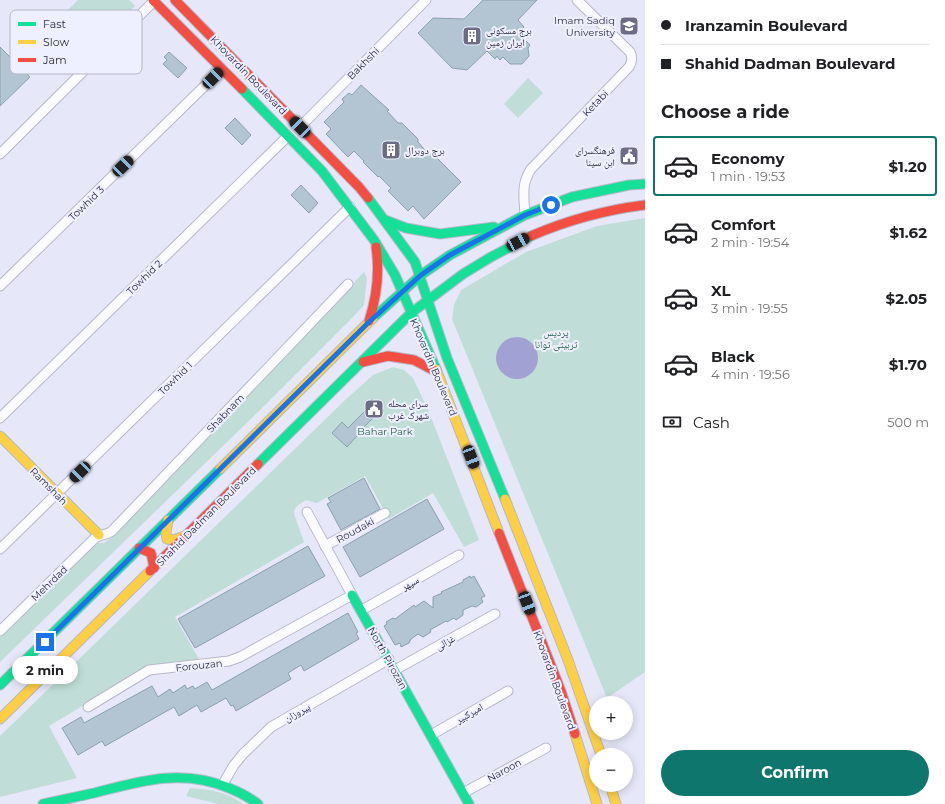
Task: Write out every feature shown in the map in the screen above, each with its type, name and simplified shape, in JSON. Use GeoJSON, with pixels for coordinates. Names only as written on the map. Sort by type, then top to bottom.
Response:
{"type":"FeatureCollection","features":[{"type":"Feature","properties":{"kind":"main road","name":"Khovardin Boulevard"},"geometry":{"type":"LineString","coordinates":[[154,0],[322,171],[374,240],[395,275],[437,372],[561,691],[597,804]]}},
{"type":"Feature","properties":{"kind":"main road","name":"Khovardin Boulevard"},"geometry":{"type":"LineString","coordinates":[[175,0],[359,187],[415,262],[421,275],[455,378],[539,586],[583,702],[599,748]]}},
{"type":"Feature","properties":{"kind":"main road"},"geometry":{"type":"LineString","coordinates":[[180,27],[191,16]]}},
{"type":"Feature","properties":{"kind":"main road"},"geometry":{"type":"LineString","coordinates":[[0,685],[368,323],[421,275],[450,255],[525,215],[572,197],[629,185],[645,184]]}},
{"type":"Feature","properties":{"kind":"main road","name":"Shahid Dadman Boulevard"},"geometry":{"type":"LineString","coordinates":[[0,719],[411,313],[428,299],[488,258],[530,236],[578,217],[632,206],[645,205]]}},
{"type":"Feature","properties":{"kind":"main road"},"geometry":{"type":"LineString","coordinates":[[385,220],[406,228],[440,234],[503,226]]}},
{"type":"Feature","properties":{"kind":"main road"},"geometry":{"type":"LineString","coordinates":[[368,323],[376,300],[379,276],[378,259],[374,240]]}},
{"type":"Feature","properties":{"kind":"main road"},"geometry":{"type":"LineString","coordinates":[[362,362],[388,356],[414,360],[437,372]]}},
{"type":"Feature","properties":{"kind":"main road","name":"Ramshah"},"geometry":{"type":"LineString","coordinates":[[0,436],[99,535]]}},
{"type":"Feature","properties":{"kind":"main road"},"geometry":{"type":"LineString","coordinates":[[168,520],[164,535],[166,538],[175,540],[187,535]]}},
{"type":"Feature","properties":{"kind":"main road"},"geometry":{"type":"LineString","coordinates":[[139,548],[151,553],[154,568]]}},
{"type":"Feature","properties":{"kind":"main road","name":"North Pirozan"},"geometry":{"type":"LineString","coordinates":[[352,595],[362,610],[469,804]]}},
{"type":"Feature","properties":{"kind":"main road"},"geometry":{"type":"LineString","coordinates":[[43,804],[138,781],[169,776],[203,778],[223,784],[258,804]]}},
{"type":"Feature","properties":{"kind":"main road"},"geometry":{"type":"LineString","coordinates":[[612,792],[616,804]]}},
{"type":"Feature","properties":{"kind":"street"},"geometry":{"type":"LineString","coordinates":[[142,12],[154,0]]}},
{"type":"Feature","properties":{"kind":"street","name":"Bakhshi"},"geometry":{"type":"LineString","coordinates":[[300,127],[426,0]]}},
{"type":"Feature","properties":{"kind":"street","name":"Ketabi"},"geometry":{"type":"LineString","coordinates":[[525,215],[524,184],[531,169],[629,67],[632,62],[630,52],[577,0]]}},
{"type":"Feature","properties":{"kind":"street","name":"Towhid 3"},"geometry":{"type":"LineString","coordinates":[[0,286],[222,69]]}},
{"type":"Feature","properties":{"kind":"street"},"geometry":{"type":"LineString","coordinates":[[0,154],[80,74]]}},
{"type":"Feature","properties":{"kind":"street","name":"Towhid 2"},"geometry":{"type":"LineString","coordinates":[[0,418],[288,136]]}},
{"type":"Feature","properties":{"kind":"street","name":"Towhid 1"},"geometry":{"type":"LineString","coordinates":[[0,549],[350,207]]}},
{"type":"Feature","properties":{"kind":"street","name":"Shabnam"},"geometry":{"type":"LineString","coordinates":[[99,535],[108,534],[112,531],[348,284]]}},
{"type":"Feature","properties":{"kind":"street","name":"North Pirozan"},"geometry":{"type":"LineString","coordinates":[[307,512],[352,595]]}},
{"type":"Feature","properties":{"kind":"street","name":"Roudaki"},"geometry":{"type":"LineString","coordinates":[[325,546],[385,513]]}},
{"type":"Feature","properties":{"kind":"street","name":"Mehrdad"},"geometry":{"type":"LineString","coordinates":[[0,631],[99,535]]}},
{"type":"Feature","properties":{"kind":"street","name":"سپهر"},"geometry":{"type":"LineString","coordinates":[[362,610],[459,555]]}},
{"type":"Feature","properties":{"kind":"street","name":"Forouzan"},"geometry":{"type":"LineString","coordinates":[[88,707],[149,670],[228,661],[234,659],[352,595]]}},
{"type":"Feature","properties":{"kind":"street","name":"غزالی"},"geometry":{"type":"LineString","coordinates":[[395,670],[495,614]]}},
{"type":"Feature","properties":{"kind":"street","name":"پیروزان"},"geometry":{"type":"LineString","coordinates":[[223,784],[234,765],[243,754],[271,727],[389,659]]}},
{"type":"Feature","properties":{"kind":"street","name":"امیرکبیر"},"geometry":{"type":"LineString","coordinates":[[431,735],[508,691]]}},
{"type":"Feature","properties":{"kind":"street","name":"Naroon"},"geometry":{"type":"LineString","coordinates":[[463,793],[546,748]]}},
{"type":"Feature","properties":{"kind":"green space"},"geometry":{"type":"Polygon","coordinates":[[[78,0],[129,0],[135,6],[131,10],[68,10],[78,0]]]}},
{"type":"Feature","properties":{"kind":"green space"},"geometry":{"type":"Polygon","coordinates":[[[528,78],[543,93],[518,118],[504,104],[528,78]]]}},
{"type":"Feature","properties":{"kind":"green space","name":"پردیس تربیتی توانا"},"geometry":{"type":"Polygon","coordinates":[[[645,218],[645,672],[610,696],[606,696],[452,319],[454,305],[461,290],[526,252],[597,226],[645,218]]]}},
{"type":"Feature","properties":{"kind":"green space"},"geometry":{"type":"Polygon","coordinates":[[[364,272],[367,278],[364,305],[354,316],[259,411],[0,662],[0,637],[94,543],[105,543],[364,272]]]}},
{"type":"Feature","properties":{"kind":"green space","name":"Bahar Park"},"geometry":{"type":"Polygon","coordinates":[[[393,367],[404,370],[413,378],[429,412],[479,540],[464,547],[433,493],[389,519],[365,476],[317,503],[306,500],[296,507],[294,511],[304,542],[175,617],[200,661],[151,665],[49,726],[77,778],[0,797],[0,736],[344,401],[373,375],[393,367]]]}},
{"type":"Feature","properties":{"kind":"green space"},"geometry":{"type":"Polygon","coordinates":[[[190,788],[204,789],[225,794],[243,804],[218,804],[186,796],[190,788]]]}},
{"type":"Feature","properties":{"kind":"water"},"geometry":{"type":"Polygon","coordinates":[[[517,337],[532,343],[538,358],[532,373],[517,379],[502,373],[496,358],[502,343],[517,337]]]}},
{"type":"Feature","properties":{"kind":"building","name":"برج مسکونی ایران زمین"},"geometry":{"type":"Polygon","coordinates":[[[483,0],[537,0],[518,20],[524,27],[520,31],[524,35],[522,37],[530,45],[528,48],[529,56],[522,64],[510,64],[503,57],[500,60],[497,56],[495,59],[487,51],[467,70],[452,68],[418,33],[433,18],[464,19],[483,0]]]}},
{"type":"Feature","properties":{"kind":"building"},"geometry":{"type":"Polygon","coordinates":[[[0,47],[10,57],[10,74],[27,74],[30,77],[0,106],[0,47]]]}},
{"type":"Feature","properties":{"kind":"building"},"geometry":{"type":"Polygon","coordinates":[[[169,52],[187,68],[178,78],[163,64],[167,60],[164,57],[169,52]]]}},
{"type":"Feature","properties":{"kind":"building","name":"برج دوبرال"},"geometry":{"type":"Polygon","coordinates":[[[361,85],[389,110],[387,111],[398,123],[402,123],[418,139],[418,142],[429,155],[432,153],[461,182],[424,219],[413,206],[408,211],[388,191],[391,188],[363,162],[364,161],[354,151],[348,157],[326,134],[331,129],[324,122],[344,102],[342,99],[349,93],[352,95],[361,85]]]}},
{"type":"Feature","properties":{"kind":"building"},"geometry":{"type":"Polygon","coordinates":[[[235,118],[251,135],[242,145],[225,128],[235,118]]]}},
{"type":"Feature","properties":{"kind":"building"},"geometry":{"type":"Polygon","coordinates":[[[301,185],[318,203],[309,213],[291,195],[301,185]]]}},
{"type":"Feature","properties":{"kind":"building"},"geometry":{"type":"Polygon","coordinates":[[[372,399],[384,411],[377,418],[375,416],[356,435],[357,436],[347,447],[332,433],[342,422],[348,428],[367,409],[365,406],[372,399]]]}},
{"type":"Feature","properties":{"kind":"building"},"geometry":{"type":"Polygon","coordinates":[[[364,478],[380,509],[341,530],[327,504],[331,502],[328,498],[364,478]]]}},
{"type":"Feature","properties":{"kind":"building"},"geometry":{"type":"Polygon","coordinates":[[[427,499],[444,529],[360,577],[343,547],[427,499]]]}},
{"type":"Feature","properties":{"kind":"building"},"geometry":{"type":"Polygon","coordinates":[[[308,546],[325,576],[195,648],[178,619],[308,546]]]}},
{"type":"Feature","properties":{"kind":"building"},"geometry":{"type":"Polygon","coordinates":[[[470,576],[471,578],[474,576],[485,596],[481,598],[483,602],[476,607],[472,606],[463,610],[463,615],[456,620],[454,618],[447,622],[446,621],[430,630],[431,632],[423,637],[418,634],[411,639],[409,643],[401,647],[400,643],[395,645],[384,626],[387,624],[386,622],[393,618],[395,619],[414,605],[415,607],[424,601],[433,608],[433,597],[463,582],[463,580],[470,576]]]}},
{"type":"Feature","properties":{"kind":"building"},"geometry":{"type":"Polygon","coordinates":[[[348,613],[358,632],[356,633],[359,639],[304,671],[301,665],[288,673],[291,679],[236,711],[233,705],[231,706],[226,698],[201,712],[197,705],[179,716],[174,707],[105,746],[102,741],[78,755],[62,728],[81,717],[84,723],[152,686],[158,697],[170,689],[173,693],[185,685],[187,689],[193,686],[195,689],[207,682],[212,690],[348,613]]]}},
{"type":"Feature","properties":{"kind":"traffic: fast"},"geometry":{"type":"LineString","coordinates":[[242,89],[322,171],[374,240],[395,275],[436,369]]}},
{"type":"Feature","properties":{"kind":"traffic: fast"},"geometry":{"type":"LineString","coordinates":[[373,318],[421,275],[450,255],[525,215],[572,197],[629,185],[645,184]]}},
{"type":"Feature","properties":{"kind":"traffic: fast"},"geometry":{"type":"LineString","coordinates":[[368,198],[415,262],[447,358],[505,499]]}},
{"type":"Feature","properties":{"kind":"traffic: fast"},"geometry":{"type":"LineString","coordinates":[[385,220],[406,228],[440,234],[494,227]]}},
{"type":"Feature","properties":{"kind":"traffic: fast"},"geometry":{"type":"LineString","coordinates":[[258,464],[411,313],[463,274],[531,236]]}},
{"type":"Feature","properties":{"kind":"traffic: fast"},"geometry":{"type":"LineString","coordinates":[[0,685],[220,469]]}},
{"type":"Feature","properties":{"kind":"traffic: fast"},"geometry":{"type":"LineString","coordinates":[[352,595],[469,804]]}},
{"type":"Feature","properties":{"kind":"traffic: fast"},"geometry":{"type":"LineString","coordinates":[[43,804],[128,784],[161,778],[195,779],[212,782],[236,791],[258,804]]}},
{"type":"Feature","properties":{"kind":"traffic: slow"},"geometry":{"type":"LineString","coordinates":[[220,469],[373,318]]}},
{"type":"Feature","properties":{"kind":"traffic: slow"},"geometry":{"type":"LineString","coordinates":[[436,369],[499,533]]}},
{"type":"Feature","properties":{"kind":"traffic: slow"},"geometry":{"type":"LineString","coordinates":[[0,436],[99,535]]}},
{"type":"Feature","properties":{"kind":"traffic: slow"},"geometry":{"type":"LineString","coordinates":[[505,499],[568,660],[599,748]]}},
{"type":"Feature","properties":{"kind":"traffic: slow"},"geometry":{"type":"LineString","coordinates":[[168,520],[166,532],[167,539],[173,540],[185,536]]}},
{"type":"Feature","properties":{"kind":"traffic: slow"},"geometry":{"type":"LineString","coordinates":[[0,719],[150,571]]}},
{"type":"Feature","properties":{"kind":"traffic: slow"},"geometry":{"type":"LineString","coordinates":[[575,734],[597,804]]}},
{"type":"Feature","properties":{"kind":"traffic: slow"},"geometry":{"type":"LineString","coordinates":[[612,792],[616,804]]}},
{"type":"Feature","properties":{"kind":"traffic: jam"},"geometry":{"type":"LineString","coordinates":[[153,0],[242,89]]}},
{"type":"Feature","properties":{"kind":"traffic: jam"},"geometry":{"type":"LineString","coordinates":[[175,0],[359,187],[368,198]]}},
{"type":"Feature","properties":{"kind":"traffic: jam"},"geometry":{"type":"LineString","coordinates":[[531,236],[587,216],[645,205]]}},
{"type":"Feature","properties":{"kind":"traffic: jam"},"geometry":{"type":"LineString","coordinates":[[369,321],[377,284],[378,266],[376,247]]}},
{"type":"Feature","properties":{"kind":"traffic: jam"},"geometry":{"type":"LineString","coordinates":[[363,362],[388,356],[414,360],[437,372]]}},
{"type":"Feature","properties":{"kind":"traffic: jam"},"geometry":{"type":"LineString","coordinates":[[150,571],[258,464]]}},
{"type":"Feature","properties":{"kind":"traffic: jam"},"geometry":{"type":"LineString","coordinates":[[499,533],[561,691],[575,734]]}},
{"type":"Feature","properties":{"kind":"traffic: jam"},"geometry":{"type":"LineString","coordinates":[[139,548],[151,553],[154,568]]}},
{"type":"Feature","properties":{"kind":"place","name":"Imam Sadiq University"},"geometry":{"type":"Point","coordinates":[629,26]}},
{"type":"Feature","properties":{"kind":"place","name":"برج مسکونی ایران زمین"},"geometry":{"type":"Point","coordinates":[472,36]}},
{"type":"Feature","properties":{"kind":"place","name":"برج دوبرال"},"geometry":{"type":"Point","coordinates":[391,150]}},
{"type":"Feature","properties":{"kind":"place","name":"فرهنگسرای ابن سینا"},"geometry":{"type":"Point","coordinates":[629,156]}},
{"type":"Feature","properties":{"kind":"place","name":"سرای محله شهرک غرب"},"geometry":{"type":"Point","coordinates":[374,409]}},
{"type":"Feature","properties":{"kind":"route"},"geometry":{"type":"LineString","coordinates":[[45,642],[368,323],[421,275],[450,255],[475,241],[525,215],[551,205]]}}]}
